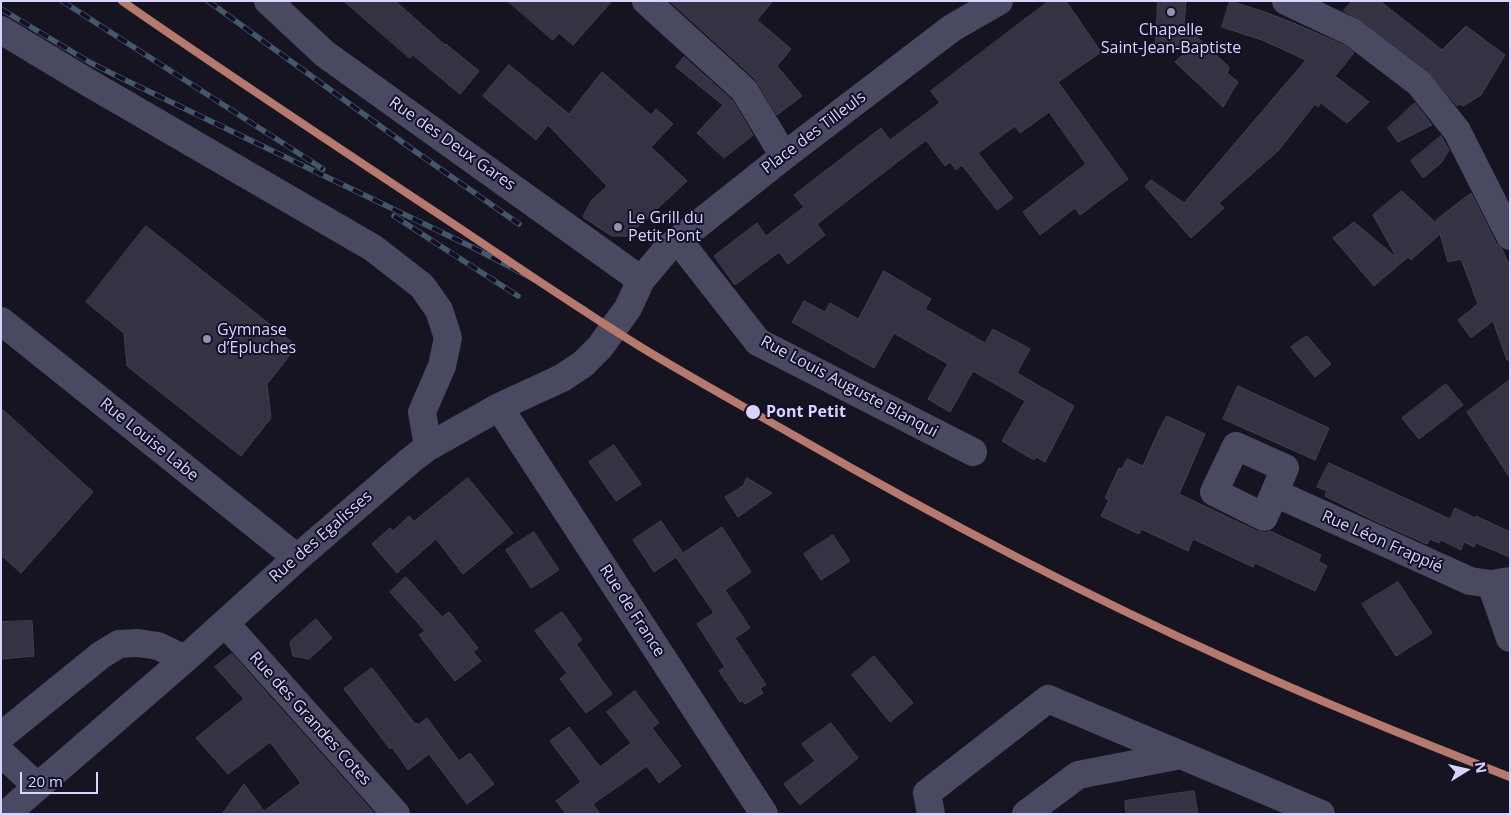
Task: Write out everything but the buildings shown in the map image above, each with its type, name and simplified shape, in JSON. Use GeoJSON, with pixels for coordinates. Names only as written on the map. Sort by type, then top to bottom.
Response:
{"type":"FeatureCollection","features":[{"type":"Feature","properties":{"kind":"street","name":"Rue des Deux Gares"},"geometry":{"type":"LineString","coordinates":[[268,1],[325,54],[641,280]]}},
{"type":"Feature","properties":{"kind":"street"},"geometry":{"type":"LineString","coordinates":[[646,1],[744,90],[784,156]]}},
{"type":"Feature","properties":{"kind":"street","name":"Place des Tilleuls"},"geometry":{"type":"LineString","coordinates":[[641,280],[667,249],[784,156],[952,28],[999,1]]}},
{"type":"Feature","properties":{"kind":"street"},"geometry":{"type":"LineString","coordinates":[[1286,1],[1352,32],[1419,83],[1457,131],[1510,236]]}},
{"type":"Feature","properties":{"kind":"street"},"geometry":{"type":"LineString","coordinates":[[1,30],[114,98],[373,248],[422,286],[439,310],[448,338],[442,366],[422,412],[428,447]]}},
{"type":"Feature","properties":{"kind":"street","name":"Rue Louis Auguste Blanqui"},"geometry":{"type":"LineString","coordinates":[[678,240],[758,342],[973,452]]}},
{"type":"Feature","properties":{"kind":"street","name":"Rue des Egalisses"},"geometry":{"type":"LineString","coordinates":[[6,814],[410,460],[428,447],[500,408],[562,378],[583,364],[600,347],[628,308],[641,280]]}},
{"type":"Feature","properties":{"kind":"street","name":"Rue Louise Labe"},"geometry":{"type":"LineString","coordinates":[[1,321],[297,558]]}},
{"type":"Feature","properties":{"kind":"street","name":"Rue de France"},"geometry":{"type":"LineString","coordinates":[[500,408],[764,814]]}},
{"type":"Feature","properties":{"kind":"street","name":"Rue Léon Frappié"},"geometry":{"type":"LineString","coordinates":[[1275,493],[1470,581],[1500,583],[1510,638]]}},
{"type":"Feature","properties":{"kind":"street","name":"Rue des Grandes Cotes"},"geometry":{"type":"LineString","coordinates":[[225,623],[396,814]]}},
{"type":"Feature","properties":{"kind":"street"},"geometry":{"type":"LineString","coordinates":[[1,736],[101,655],[119,644],[138,643],[158,646],[185,659]]}},
{"type":"Feature","properties":{"kind":"street"},"geometry":{"type":"LineString","coordinates":[[932,814],[928,793],[1048,699],[1321,814]]}},
{"type":"Feature","properties":{"kind":"street"},"geometry":{"type":"LineString","coordinates":[[1,753],[37,786]]}},
{"type":"Feature","properties":{"kind":"street"},"geometry":{"type":"LineString","coordinates":[[1026,814],[1078,776],[1181,755]]}},
{"type":"Feature","properties":{"kind":"railway"},"geometry":{"type":"LineString","coordinates":[[62,1],[323,169]]}},
{"type":"Feature","properties":{"kind":"railway"},"geometry":{"type":"LineString","coordinates":[[208,1],[409,147],[519,224]]}},
{"type":"Feature","properties":{"kind":"railway"},"geometry":{"type":"LineString","coordinates":[[1,9],[91,63],[472,247],[539,282],[586,310]]}},
{"type":"Feature","properties":{"kind":"railway"},"geometry":{"type":"LineString","coordinates":[[394,216],[518,296]]}},
{"type":"Feature","properties":{"kind":"transit line"},"geometry":{"type":"LineString","coordinates":[[122,1],[601,322],[685,373],[848,466],[955,525],[1063,581],[1173,634],[1333,706],[1510,777]]}},
{"type":"Feature","properties":{"kind":"place","name":"Chapelle Saint-Jean-Baptiste"},"geometry":{"type":"Point","coordinates":[1171,12]}},
{"type":"Feature","properties":{"kind":"place","name":"Le Grill du Petit Pont"},"geometry":{"type":"Point","coordinates":[618,227]}},
{"type":"Feature","properties":{"kind":"place","name":"Gymnase d’Epluches"},"geometry":{"type":"Point","coordinates":[207,339]}},
{"type":"Feature","properties":{"kind":"place","name":"Pont Petit"},"geometry":{"type":"Point","coordinates":[753,412]}}]}
